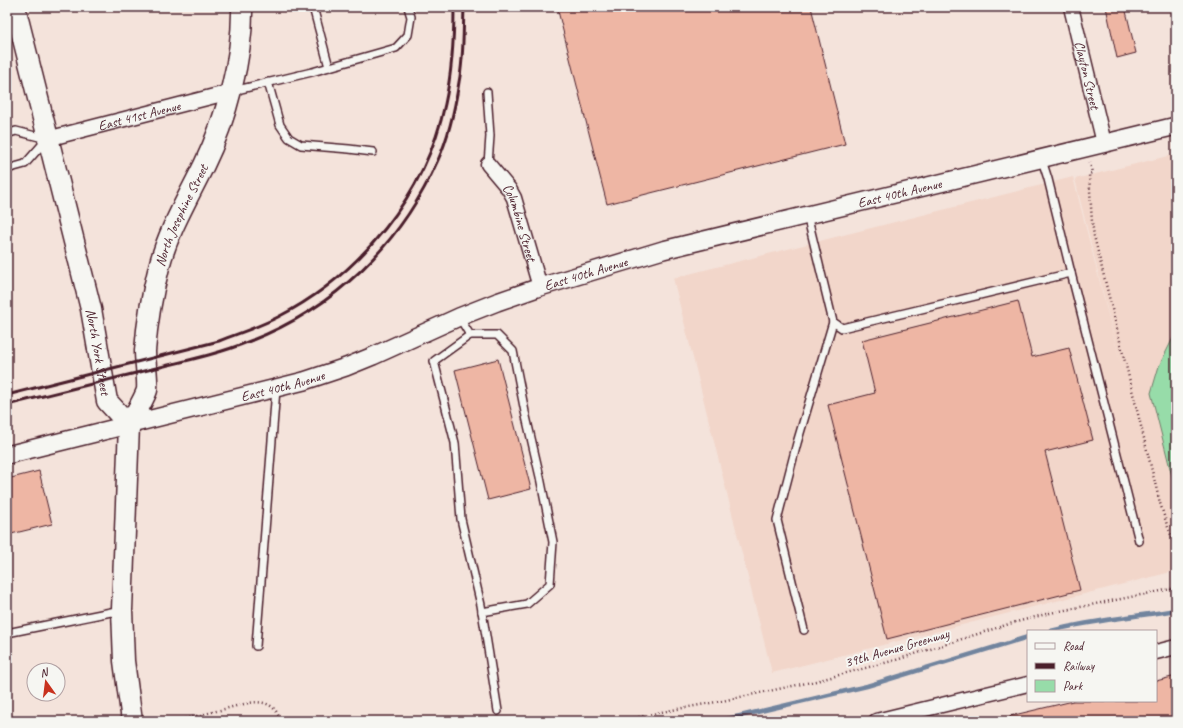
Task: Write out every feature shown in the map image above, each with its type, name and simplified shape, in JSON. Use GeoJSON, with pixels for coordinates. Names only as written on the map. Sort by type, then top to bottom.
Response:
{"type":"FeatureCollection","features":[{"type":"Feature","properties":{"kind":"main road","name":"North York Street"},"geometry":{"type":"LineString","coordinates":[[15,7],[90,309],[107,401],[129,425]]}},
{"type":"Feature","properties":{"kind":"main road","name":"North Josephine Street"},"geometry":{"type":"LineString","coordinates":[[129,425],[147,391],[145,350],[149,316],[159,266],[174,227],[218,134],[230,92],[238,55],[242,7]]}},
{"type":"Feature","properties":{"kind":"main road"},"geometry":{"type":"LineString","coordinates":[[129,425],[122,610],[124,662],[132,721]]}},
{"type":"Feature","properties":{"kind":"street","name":"Clayton Street"},"geometry":{"type":"LineString","coordinates":[[1071,7],[1104,143]]}},
{"type":"Feature","properties":{"kind":"street","name":"East 41st Avenue"},"geometry":{"type":"LineString","coordinates":[[47,138],[230,92]]}},
{"type":"Feature","properties":{"kind":"street","name":"East 40th Avenue"},"geometry":{"type":"LineString","coordinates":[[7,455],[304,381],[373,356],[496,302],[540,287],[663,250],[1176,126]]}},
{"type":"Feature","properties":{"kind":"street","name":"Columbine Street"},"geometry":{"type":"LineString","coordinates":[[488,164],[509,189],[514,198],[540,287]]}},
{"type":"Feature","properties":{"kind":"street"},"geometry":{"type":"LineString","coordinates":[[1157,652],[1176,647]]}},
{"type":"Feature","properties":{"kind":"street"},"geometry":{"type":"LineString","coordinates":[[882,720],[1027,684]]}},
{"type":"Feature","properties":{"kind":"lane"},"geometry":{"type":"LineString","coordinates":[[313,7],[329,67]]}},
{"type":"Feature","properties":{"kind":"lane"},"geometry":{"type":"LineString","coordinates":[[230,92],[396,48],[408,35],[411,17],[408,7]]}},
{"type":"Feature","properties":{"kind":"lane"},"geometry":{"type":"LineString","coordinates":[[268,82],[280,125],[290,138],[301,145],[373,152]]}},
{"type":"Feature","properties":{"kind":"lane"},"geometry":{"type":"LineString","coordinates":[[487,92],[490,136],[488,164]]}},
{"type":"Feature","properties":{"kind":"lane"},"geometry":{"type":"LineString","coordinates":[[7,134],[16,131],[47,138],[25,164],[7,169]]}},
{"type":"Feature","properties":{"kind":"lane"},"geometry":{"type":"LineString","coordinates":[[1041,158],[1048,179],[1139,541]]}},
{"type":"Feature","properties":{"kind":"lane"},"geometry":{"type":"LineString","coordinates":[[804,630],[777,520],[797,443],[833,322],[806,215]]}},
{"type":"Feature","properties":{"kind":"lane"},"geometry":{"type":"LineString","coordinates":[[833,322],[842,328],[1071,273]]}},
{"type":"Feature","properties":{"kind":"lane"},"geometry":{"type":"LineString","coordinates":[[459,317],[470,335]]}},
{"type":"Feature","properties":{"kind":"lane"},"geometry":{"type":"LineString","coordinates":[[482,612],[527,604],[550,584],[553,542],[513,351],[497,335],[470,335],[434,362],[455,443],[461,519],[482,612],[498,711]]}},
{"type":"Feature","properties":{"kind":"lane"},"geometry":{"type":"LineString","coordinates":[[256,646],[276,388]]}},
{"type":"Feature","properties":{"kind":"lane"},"geometry":{"type":"LineString","coordinates":[[7,633],[122,610]]}},
{"type":"Feature","properties":{"kind":"path"},"geometry":{"type":"LineString","coordinates":[[1090,162],[1092,173],[1089,174],[1094,236],[1160,503],[1176,547]]}},
{"type":"Feature","properties":{"kind":"path","name":"39th Avenue Greenway"},"geometry":{"type":"LineString","coordinates":[[623,721],[816,681],[896,660],[1027,619],[1070,608],[1176,588]]}},
{"type":"Feature","properties":{"kind":"path"},"geometry":{"type":"LineString","coordinates":[[1172,589],[1176,604]]}},
{"type":"Feature","properties":{"kind":"path"},"geometry":{"type":"LineString","coordinates":[[177,721],[248,703],[260,702],[275,709],[279,715],[280,721]]}},
{"type":"Feature","properties":{"kind":"shaded area"},"geometry":{"type":"Polygon","coordinates":[[[1176,154],[1176,573],[1172,574],[1171,572],[772,673],[673,278],[1073,177],[1123,373],[1075,179],[1176,154]]]}},
{"type":"Feature","properties":{"kind":"green space"},"geometry":{"type":"Polygon","coordinates":[[[1176,332],[1176,492],[1151,393],[1159,366],[1176,332]]]}},
{"type":"Feature","properties":{"kind":"building"},"geometry":{"type":"Polygon","coordinates":[[[557,7],[811,7],[845,144],[607,204],[557,7]]]}},
{"type":"Feature","properties":{"kind":"building"},"geometry":{"type":"Polygon","coordinates":[[[1106,7],[1125,7],[1136,53],[1117,58],[1106,7]]]}},
{"type":"Feature","properties":{"kind":"building"},"geometry":{"type":"Polygon","coordinates":[[[1018,301],[1032,357],[1069,348],[1093,440],[1045,452],[1080,590],[887,639],[828,405],[875,393],[862,340],[1018,301]]]}},
{"type":"Feature","properties":{"kind":"building"},"geometry":{"type":"Polygon","coordinates":[[[498,359],[531,489],[488,500],[455,370],[498,359]]]}},
{"type":"Feature","properties":{"kind":"building"},"geometry":{"type":"Polygon","coordinates":[[[39,471],[52,524],[7,535],[7,479],[39,471]]]}},
{"type":"Feature","properties":{"kind":"building"},"geometry":{"type":"Polygon","coordinates":[[[1176,676],[1176,721],[1011,721],[1010,716],[1069,702],[1157,702],[1157,681],[1176,676]]]}},
{"type":"Feature","properties":{"kind":"waterway"},"geometry":{"type":"LineString","coordinates":[[1055,630],[1097,621],[1176,610]]}},
{"type":"Feature","properties":{"kind":"waterway"},"geometry":{"type":"LineString","coordinates":[[719,721],[867,686],[1027,637]]}},
{"type":"Feature","properties":{"kind":"railway"},"geometry":{"type":"LineString","coordinates":[[7,395],[219,341],[278,317],[308,299],[336,279],[362,255],[385,228],[405,200],[422,169],[436,137],[445,104],[449,80],[454,31],[454,7]]}},
{"type":"Feature","properties":{"kind":"railway"},"geometry":{"type":"LineString","coordinates":[[7,405],[202,357],[238,346],[281,327],[310,311],[362,270],[385,245],[405,219],[423,191],[442,151],[453,112],[461,73],[464,7]]}}]}
